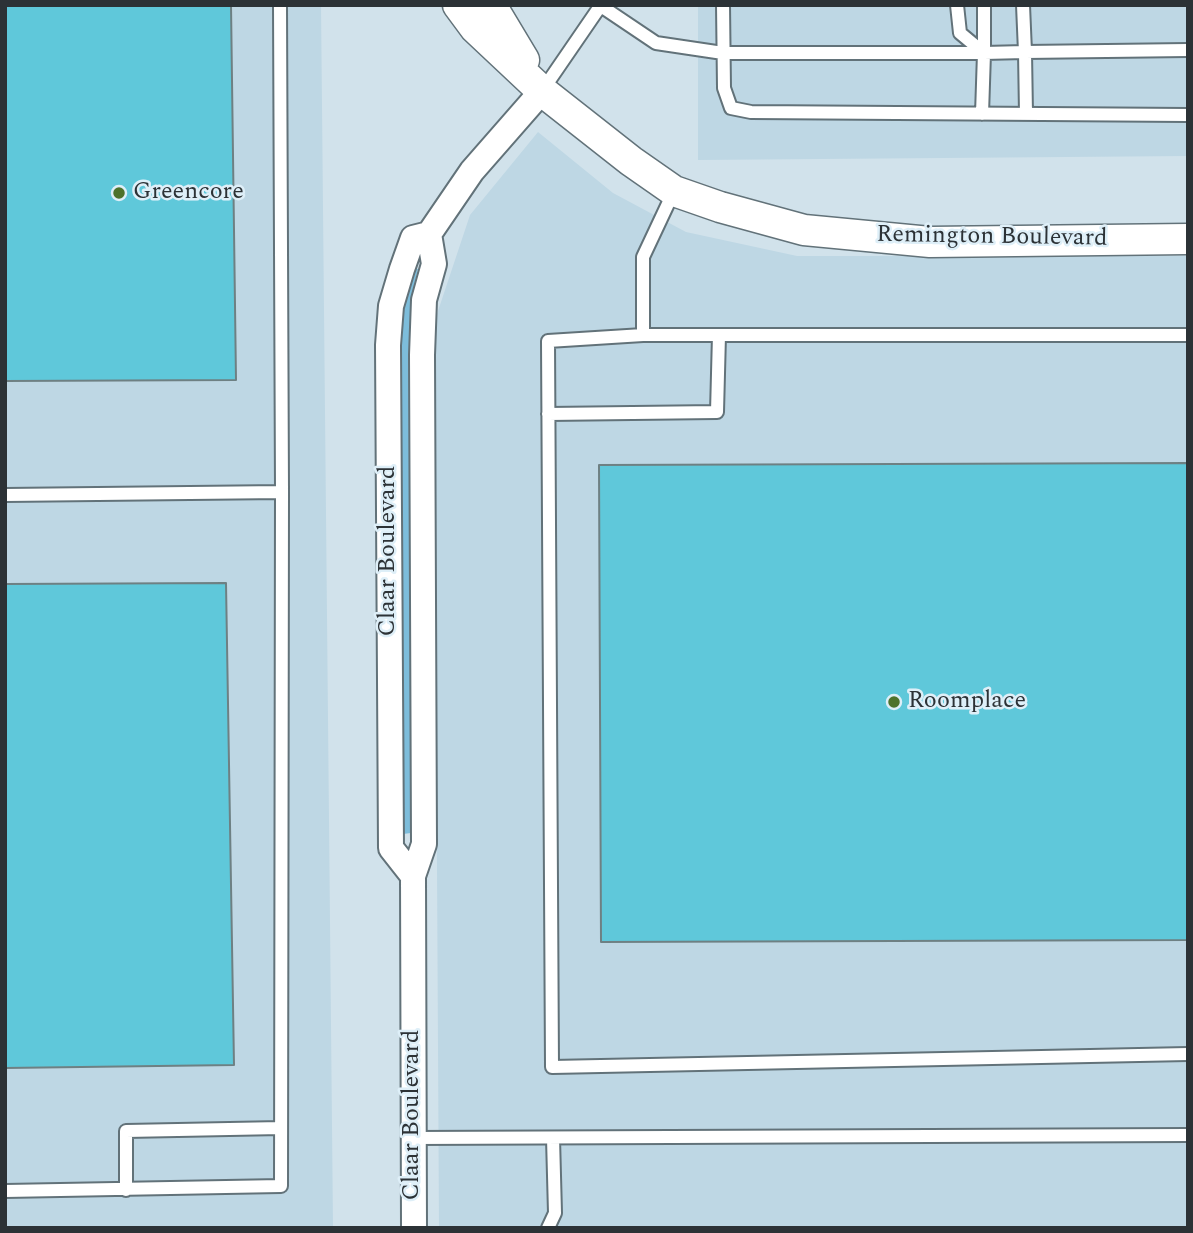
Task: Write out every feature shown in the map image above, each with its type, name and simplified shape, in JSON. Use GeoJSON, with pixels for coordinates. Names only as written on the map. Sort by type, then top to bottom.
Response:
{"type":"FeatureCollection","features":[{"type":"Feature","properties":{"kind":"street","name":"Remington Boulevard"},"geometry":{"type":"LineString","coordinates":[[458,5],[475,29],[542,91],[674,191],[804,230],[930,242],[1188,239]]}},
{"type":"Feature","properties":{"kind":"street","name":"Remington Boulevard"},"geometry":{"type":"LineString","coordinates":[[491,5],[542,91]]}},
{"type":"Feature","properties":{"kind":"street","name":"Claar Boulevard"},"geometry":{"type":"LineString","coordinates":[[413,876],[391,848],[388,345],[391,306],[413,238],[429,234],[472,171],[542,91]]}},
{"type":"Feature","properties":{"kind":"street","name":"Claar Boulevard"},"geometry":{"type":"LineString","coordinates":[[414,1228],[413,876],[424,844],[422,355],[424,300],[433,264],[429,234]]}},
{"type":"Feature","properties":{"kind":"lane"},"geometry":{"type":"LineString","coordinates":[[5,1191],[281,1186],[280,5]]}},
{"type":"Feature","properties":{"kind":"lane"},"geometry":{"type":"LineString","coordinates":[[723,5],[724,88],[732,108],[751,112],[1188,115]]}},
{"type":"Feature","properties":{"kind":"lane"},"geometry":{"type":"LineString","coordinates":[[957,5],[960,33],[984,53]]}},
{"type":"Feature","properties":{"kind":"lane"},"geometry":{"type":"LineString","coordinates":[[982,114],[984,5]]}},
{"type":"Feature","properties":{"kind":"lane"},"geometry":{"type":"LineString","coordinates":[[1023,5],[1026,114]]}},
{"type":"Feature","properties":{"kind":"lane"},"geometry":{"type":"LineString","coordinates":[[542,91],[601,6],[656,43],[723,54],[1188,50]]}},
{"type":"Feature","properties":{"kind":"lane"},"geometry":{"type":"LineString","coordinates":[[643,335],[643,257],[674,191]]}},
{"type":"Feature","properties":{"kind":"lane"},"geometry":{"type":"LineString","coordinates":[[1188,335],[643,335],[548,341],[552,1067],[1188,1054]]}},
{"type":"Feature","properties":{"kind":"lane"},"geometry":{"type":"LineString","coordinates":[[548,414],[717,412],[719,335]]}},
{"type":"Feature","properties":{"kind":"lane"},"geometry":{"type":"LineString","coordinates":[[5,495],[282,492]]}},
{"type":"Feature","properties":{"kind":"lane"},"geometry":{"type":"LineString","coordinates":[[126,1190],[126,1131],[281,1128]]}},
{"type":"Feature","properties":{"kind":"lane"},"geometry":{"type":"LineString","coordinates":[[413,1138],[1188,1135]]}},
{"type":"Feature","properties":{"kind":"lane"},"geometry":{"type":"LineString","coordinates":[[548,1228],[555,1213],[553,1138]]}},
{"type":"Feature","properties":{"kind":"shaded area"},"geometry":{"type":"Polygon","coordinates":[[[5,5],[321,5],[333,1228],[5,1228],[5,5]]]}},
{"type":"Feature","properties":{"kind":"shaded area"},"geometry":{"type":"Polygon","coordinates":[[[698,5],[1188,5],[1188,156],[698,160],[698,5]]]}},
{"type":"Feature","properties":{"kind":"shaded area"},"geometry":{"type":"Polygon","coordinates":[[[538,132],[613,193],[686,232],[797,256],[1188,256],[1188,1228],[439,1228],[434,323],[470,215],[538,132]]]}},
{"type":"Feature","properties":{"kind":"shaded area"},"geometry":{"type":"Polygon","coordinates":[[[414,268],[418,269],[411,323],[414,825],[411,833],[403,834],[398,369],[403,302],[414,268]]]}},
{"type":"Feature","properties":{"kind":"building","name":"Greencore"},"geometry":{"type":"Polygon","coordinates":[[[5,5],[231,5],[236,380],[5,381],[5,5]]]}},
{"type":"Feature","properties":{"kind":"building","name":"Roomplace"},"geometry":{"type":"Polygon","coordinates":[[[1188,463],[1188,940],[601,942],[599,465],[1188,463]]]}},
{"type":"Feature","properties":{"kind":"building"},"geometry":{"type":"Polygon","coordinates":[[[226,583],[234,1065],[5,1068],[5,584],[226,583]]]}},
{"type":"Feature","properties":{"kind":"place","name":"Greencore"},"geometry":{"type":"Point","coordinates":[119,193]}},
{"type":"Feature","properties":{"kind":"place","name":"Roomplace"},"geometry":{"type":"Point","coordinates":[894,702]}}]}
